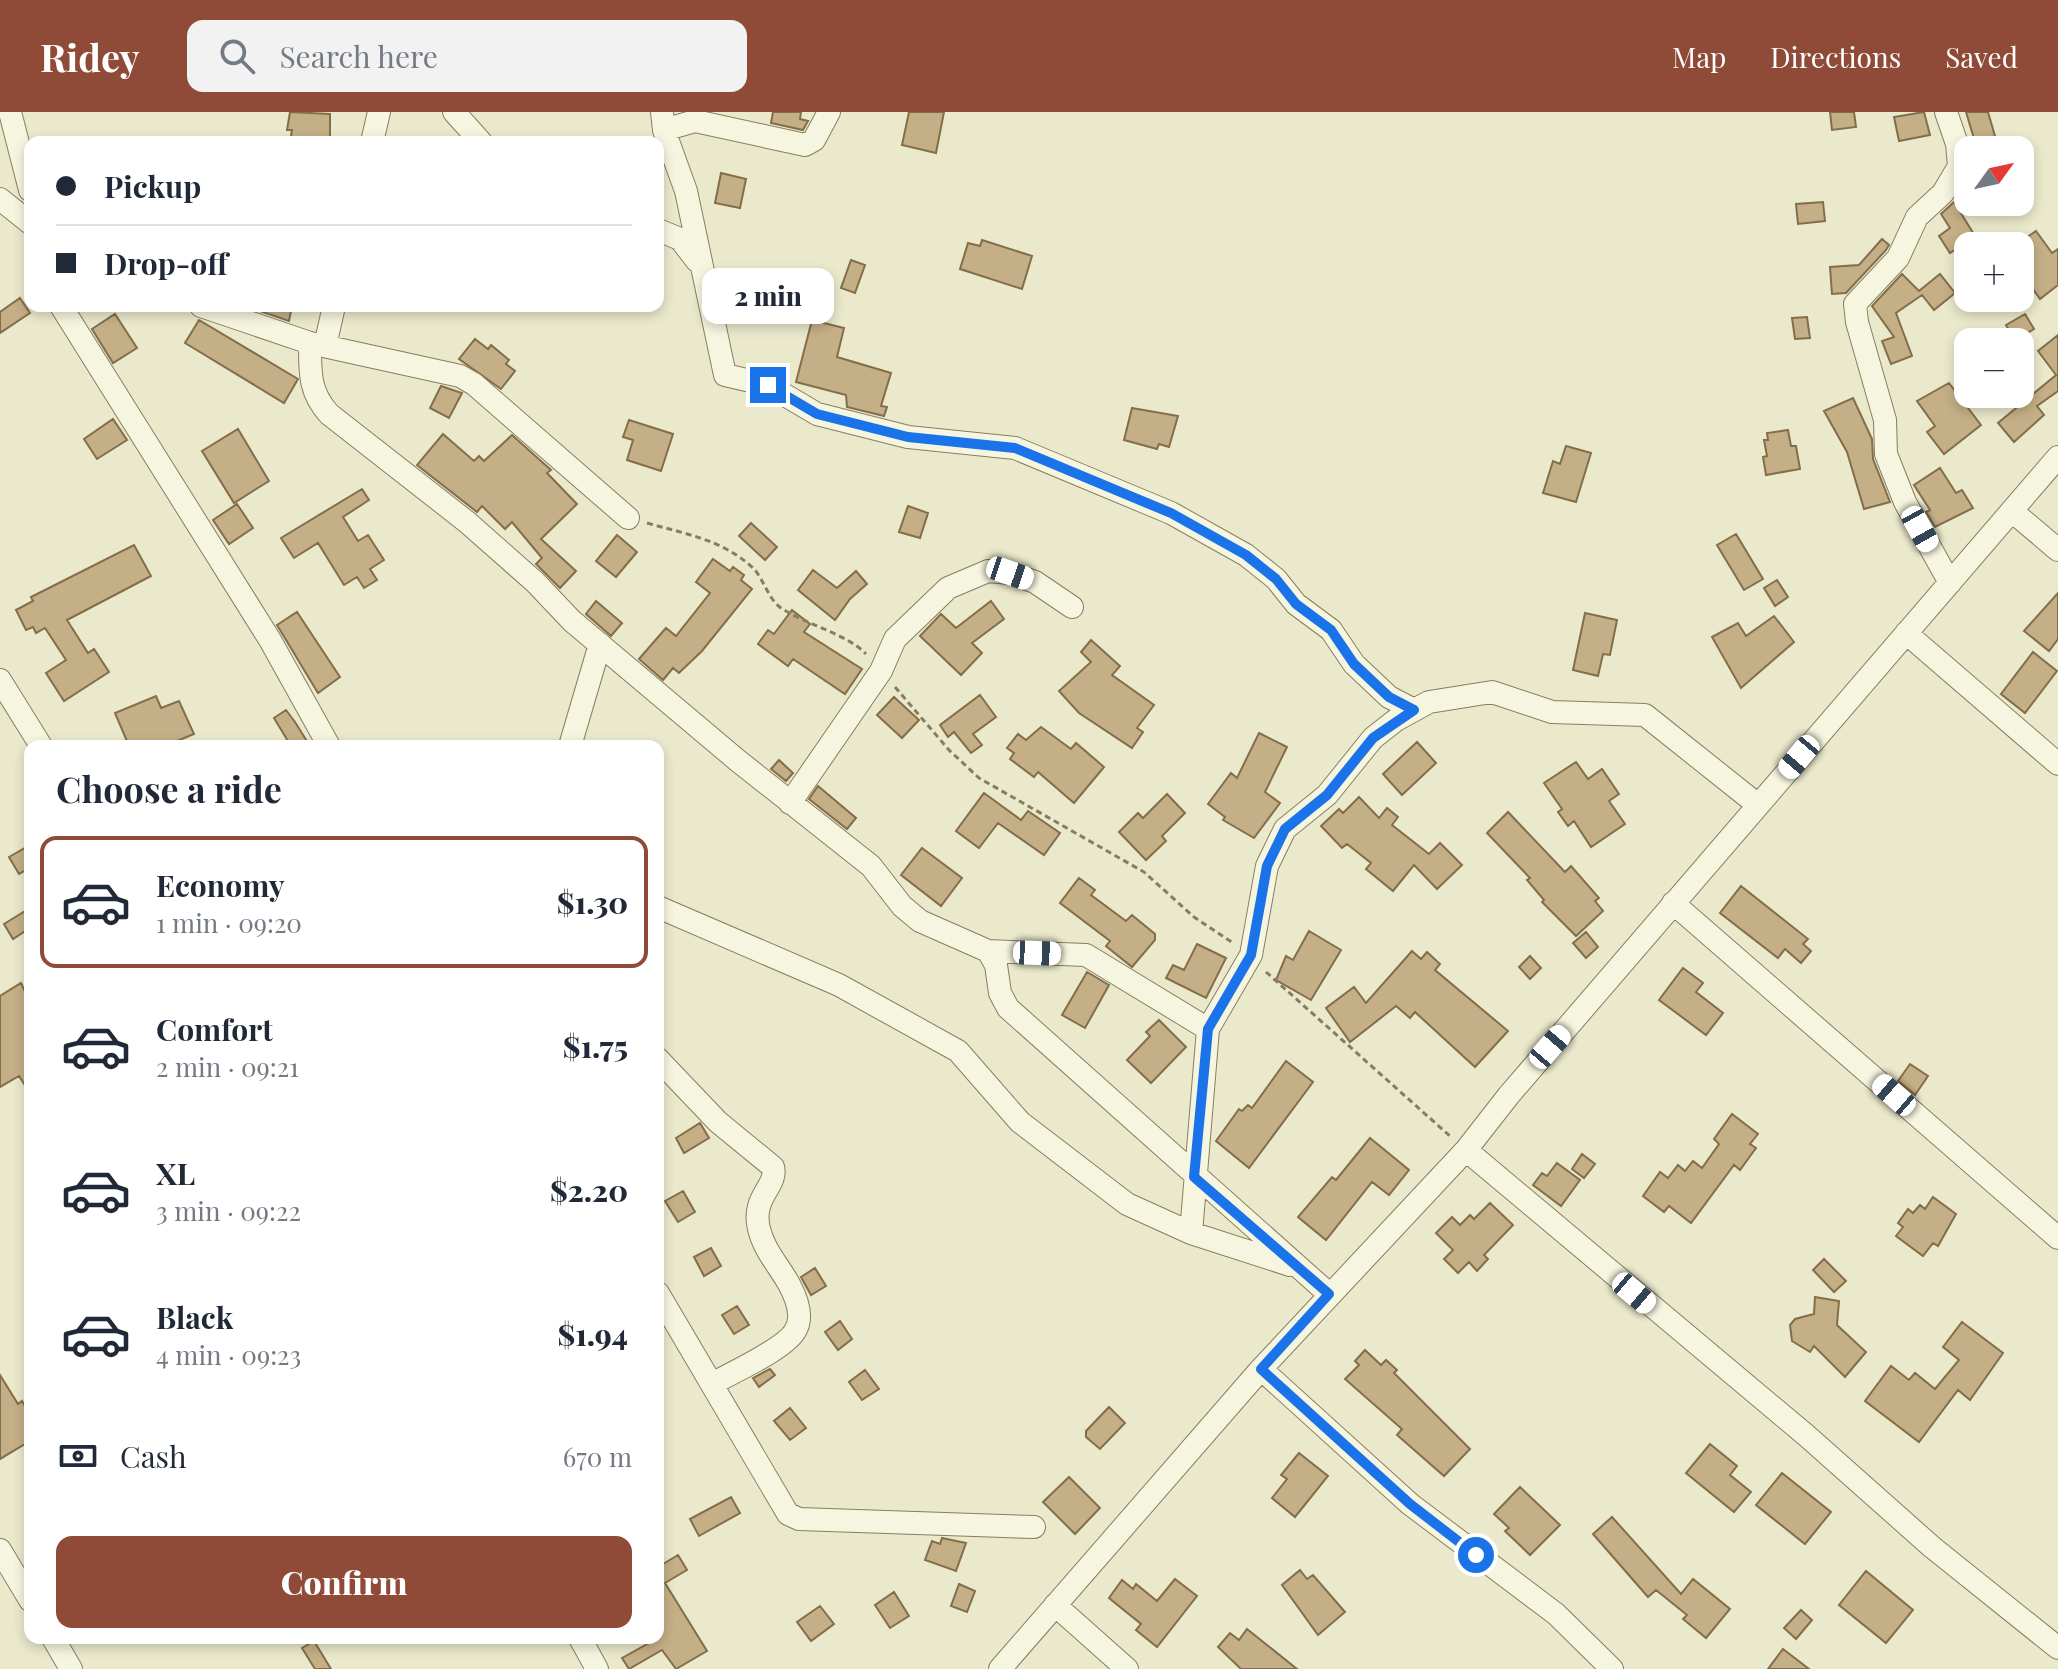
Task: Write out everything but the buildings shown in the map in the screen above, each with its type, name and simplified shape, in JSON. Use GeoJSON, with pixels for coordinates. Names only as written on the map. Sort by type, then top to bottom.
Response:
{"type":"FeatureCollection","features":[{"type":"Feature","properties":{"kind":"street"},"geometry":{"type":"LineString","coordinates":[[10,112],[24,167]]}},
{"type":"Feature","properties":{"kind":"street"},"geometry":{"type":"LineString","coordinates":[[373,136],[379,112]]}},
{"type":"Feature","properties":{"kind":"street"},"geometry":{"type":"LineString","coordinates":[[454,112],[476,136]]}},
{"type":"Feature","properties":{"kind":"street"},"geometry":{"type":"LineString","coordinates":[[829,112],[814,140],[805,145],[695,121],[663,121],[686,191],[725,375],[768,385],[817,414],[908,437],[1015,448],[1171,513],[1246,555],[1276,579],[1296,604],[1331,630],[1354,664],[1389,697],[1414,710]]}},
{"type":"Feature","properties":{"kind":"street"},"geometry":{"type":"LineString","coordinates":[[1946,112],[1957,144],[1959,166],[1943,193],[1917,217],[1898,258],[1855,304],[1857,322],[1885,420],[1886,454],[1905,502],[1950,583]]}},
{"type":"Feature","properties":{"kind":"street"},"geometry":{"type":"LineString","coordinates":[[0,199],[24,218]]}},
{"type":"Feature","properties":{"kind":"street"},"geometry":{"type":"LineString","coordinates":[[664,232],[680,239],[700,266]]}},
{"type":"Feature","properties":{"kind":"street"},"geometry":{"type":"LineString","coordinates":[[65,312],[270,640],[326,740]]}},
{"type":"Feature","properties":{"kind":"street"},"geometry":{"type":"LineString","coordinates":[[219,312],[317,344],[460,376],[474,384],[628,518]]}},
{"type":"Feature","properties":{"kind":"street"},"geometry":{"type":"LineString","coordinates":[[331,312],[317,344],[310,381],[316,399],[329,414],[467,522],[600,644],[790,803],[871,866],[902,906],[920,921],[988,951],[1086,955],[1208,1029]]}},
{"type":"Feature","properties":{"kind":"street"},"geometry":{"type":"LineString","coordinates":[[1000,1669],[1261,1369],[1466,1150],[1673,903],[2058,457]]}},
{"type":"Feature","properties":{"kind":"street"},"geometry":{"type":"LineString","coordinates":[[2012,511],[2058,550]]}},
{"type":"Feature","properties":{"kind":"street"},"geometry":{"type":"LineString","coordinates":[[790,803],[881,671],[895,639],[948,588],[988,571],[1010,573],[1035,582],[1072,607]]}},
{"type":"Feature","properties":{"kind":"street"},"geometry":{"type":"LineString","coordinates":[[1906,633],[2058,764]]}},
{"type":"Feature","properties":{"kind":"street"},"geometry":{"type":"LineString","coordinates":[[572,740],[600,644]]}},
{"type":"Feature","properties":{"kind":"street"},"geometry":{"type":"LineString","coordinates":[[0,680],[37,740]]}},
{"type":"Feature","properties":{"kind":"street"},"geometry":{"type":"LineString","coordinates":[[1191,1233],[1208,1029],[1251,955],[1267,866],[1285,829],[1327,795],[1373,738],[1414,710],[1441,699],[1492,692],[1552,712],[1645,715],[1758,805]]}},
{"type":"Feature","properties":{"kind":"street"},"geometry":{"type":"LineString","coordinates":[[1673,903],[2058,1238]]}},
{"type":"Feature","properties":{"kind":"street"},"geometry":{"type":"LineString","coordinates":[[664,910],[839,985],[958,1051],[1020,1122],[1127,1204],[1191,1233],[1299,1267]]}},
{"type":"Feature","properties":{"kind":"street"},"geometry":{"type":"LineString","coordinates":[[988,951],[996,965],[1000,993],[1008,1008],[1194,1177],[1329,1294]]}},
{"type":"Feature","properties":{"kind":"street"},"geometry":{"type":"LineString","coordinates":[[664,1065],[718,1122],[773,1167],[774,1178],[761,1194],[757,1217],[766,1248],[795,1295],[799,1312],[796,1331],[783,1342],[712,1384]]}},
{"type":"Feature","properties":{"kind":"street"},"geometry":{"type":"LineString","coordinates":[[1466,1150],[1807,1436],[1932,1547],[2058,1648]]}},
{"type":"Feature","properties":{"kind":"street"},"geometry":{"type":"LineString","coordinates":[[664,1303],[788,1514],[799,1519],[1034,1527]]}},
{"type":"Feature","properties":{"kind":"street"},"geometry":{"type":"LineString","coordinates":[[1261,1369],[1410,1504],[1556,1614],[1612,1669]]}},
{"type":"Feature","properties":{"kind":"street"},"geometry":{"type":"LineString","coordinates":[[0,1550],[24,1590]]}},
{"type":"Feature","properties":{"kind":"street"},"geometry":{"type":"LineString","coordinates":[[1055,1605],[1127,1669]]}},
{"type":"Feature","properties":{"kind":"street"},"geometry":{"type":"LineString","coordinates":[[56,1644],[71,1669]]}},
{"type":"Feature","properties":{"kind":"street"},"geometry":{"type":"LineString","coordinates":[[583,1644],[597,1669]]}},
{"type":"Feature","properties":{"kind":"path"},"geometry":{"type":"LineString","coordinates":[[628,518],[724,545],[755,570],[778,606],[828,634],[854,641],[949,750],[979,778],[1144,872],[1194,917],[1251,955],[1466,1150]]}},
{"type":"Feature","properties":{"kind":"route"},"geometry":{"type":"LineString","coordinates":[[768,385],[817,414],[908,437],[1015,448],[1171,513],[1246,555],[1276,579],[1296,604],[1331,630],[1354,664],[1389,697],[1414,710],[1373,738],[1327,795],[1285,829],[1267,866],[1251,955],[1208,1029],[1194,1177],[1329,1294],[1261,1369],[1410,1504],[1476,1555]]}}]}
